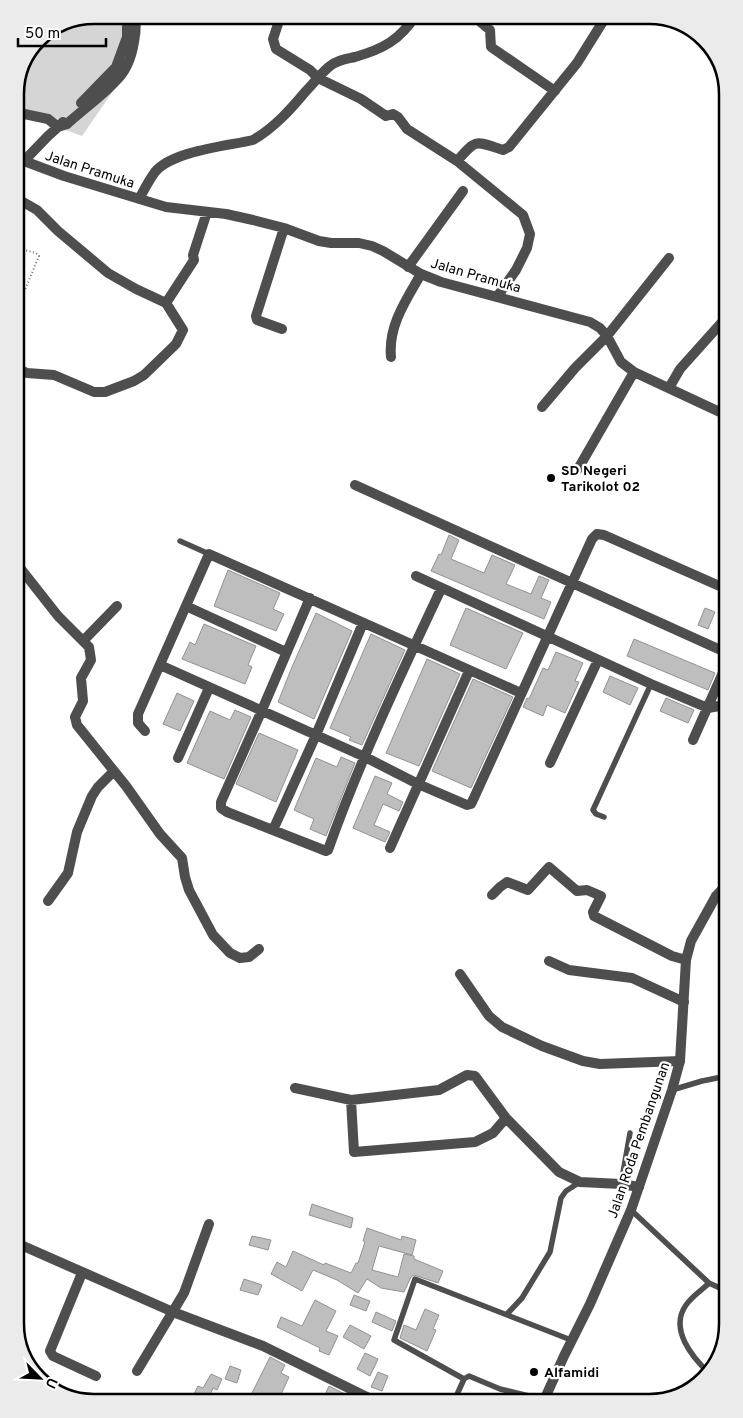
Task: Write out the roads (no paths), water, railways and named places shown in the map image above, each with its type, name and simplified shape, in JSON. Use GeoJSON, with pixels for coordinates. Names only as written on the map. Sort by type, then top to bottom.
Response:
{"type":"FeatureCollection","features":[{"type":"Feature","properties":{"kind":"street"},"geometry":{"type":"LineString","coordinates":[[24,161],[116,67],[127,37],[127,24]]}},
{"type":"Feature","properties":{"kind":"street"},"geometry":{"type":"LineString","coordinates":[[58,127],[67,124],[124,73],[131,57],[136,24]]}},
{"type":"Feature","properties":{"kind":"street"},"geometry":{"type":"LineString","coordinates":[[278,24],[273,39],[276,49],[310,70],[318,78],[361,100],[386,116],[393,114],[398,117],[411,132],[457,161],[523,215],[530,234],[527,248],[516,270],[497,298]]}},
{"type":"Feature","properties":{"kind":"street"},"geometry":{"type":"LineString","coordinates":[[139,199],[154,173],[160,167],[174,158],[189,153],[254,140],[262,136],[330,66],[340,60],[355,57],[388,45],[399,36],[409,24]]}},
{"type":"Feature","properties":{"kind":"street"},"geometry":{"type":"LineString","coordinates":[[483,24],[490,30],[491,47],[555,91]]}},
{"type":"Feature","properties":{"kind":"street"},"geometry":{"type":"LineString","coordinates":[[457,161],[471,145],[478,142],[503,150],[509,147],[555,91],[588,47],[602,24]]}},
{"type":"Feature","properties":{"kind":"street"},"geometry":{"type":"LineString","coordinates":[[24,114],[48,119],[58,127]]}},
{"type":"Feature","properties":{"kind":"street","name":"Jalan Pramuka"},"geometry":{"type":"LineString","coordinates":[[24,161],[64,176],[166,207],[226,214],[284,228],[319,241],[372,246],[421,274],[440,282],[590,322],[600,328],[607,336],[621,362],[634,372],[719,412]]}},
{"type":"Feature","properties":{"kind":"street"},"geometry":{"type":"LineString","coordinates":[[408,266],[463,191]]}},
{"type":"Feature","properties":{"kind":"street"},"geometry":{"type":"LineString","coordinates":[[24,203],[37,210],[58,231],[108,273],[136,289],[166,302],[183,330],[176,344],[144,375],[134,381],[105,392],[94,392],[54,375],[24,372]]}},
{"type":"Feature","properties":{"kind":"street"},"geometry":{"type":"LineString","coordinates":[[166,302],[194,260],[193,255],[207,212]]}},
{"type":"Feature","properties":{"kind":"street"},"geometry":{"type":"LineString","coordinates":[[282,330],[257,320],[256,316],[284,228]]}},
{"type":"Feature","properties":{"kind":"street"},"geometry":{"type":"LineString","coordinates":[[542,407],[575,368],[607,336],[669,258]]}},
{"type":"Feature","properties":{"kind":"street"},"geometry":{"type":"LineString","coordinates":[[391,357],[392,332],[402,307],[421,274]]}},
{"type":"Feature","properties":{"kind":"street"},"geometry":{"type":"LineString","coordinates":[[669,388],[680,369],[719,325]]}},
{"type":"Feature","properties":{"kind":"street"},"geometry":{"type":"LineString","coordinates":[[578,469],[634,372]]}},
{"type":"Feature","properties":{"kind":"street"},"geometry":{"type":"LineString","coordinates":[[355,485],[719,649]]}},
{"type":"Feature","properties":{"kind":"street"},"geometry":{"type":"LineString","coordinates":[[160,665],[365,757],[467,806],[471,804],[592,539],[597,534],[604,535],[719,586]]}},
{"type":"Feature","properties":{"kind":"street"},"geometry":{"type":"LineString","coordinates":[[145,732],[138,723],[138,714],[209,554],[521,694]]}},
{"type":"Feature","properties":{"kind":"street"},"geometry":{"type":"LineString","coordinates":[[24,573],[58,616],[89,647],[91,660],[81,678],[83,701],[75,721],[77,725],[126,786],[168,844],[182,858],[189,890],[213,935],[230,953],[240,958],[249,958],[259,949]]}},
{"type":"Feature","properties":{"kind":"street"},"geometry":{"type":"LineString","coordinates":[[416,576],[651,684],[708,708],[719,706]]}},
{"type":"Feature","properties":{"kind":"street"},"geometry":{"type":"LineString","coordinates":[[310,598],[221,802],[221,808],[327,851],[365,757],[414,645],[442,588]]}},
{"type":"Feature","properties":{"kind":"street"},"geometry":{"type":"LineString","coordinates":[[84,640],[117,606]]}},
{"type":"Feature","properties":{"kind":"street"},"geometry":{"type":"LineString","coordinates":[[186,606],[286,652]]}},
{"type":"Feature","properties":{"kind":"street"},"geometry":{"type":"LineString","coordinates":[[273,830],[316,735],[363,623]]}},
{"type":"Feature","properties":{"kind":"street"},"geometry":{"type":"LineString","coordinates":[[550,763],[598,660]]}},
{"type":"Feature","properties":{"kind":"street"},"geometry":{"type":"LineString","coordinates":[[390,848],[469,671]]}},
{"type":"Feature","properties":{"kind":"street"},"geometry":{"type":"LineString","coordinates":[[693,740],[719,682]]}},
{"type":"Feature","properties":{"kind":"street"},"geometry":{"type":"LineString","coordinates":[[178,758],[209,688]]}},
{"type":"Feature","properties":{"kind":"street"},"geometry":{"type":"LineString","coordinates":[[48,901],[68,873],[77,832],[92,796],[113,772]]}},
{"type":"Feature","properties":{"kind":"street"},"geometry":{"type":"LineString","coordinates":[[492,895],[507,882],[528,890],[549,867],[577,891],[588,890],[601,896],[593,912],[594,916],[666,953],[686,960]]}},
{"type":"Feature","properties":{"kind":"street","name":"Jalan Roda Pembangunan"},"geometry":{"type":"LineString","coordinates":[[547,1394],[571,1340],[590,1304],[631,1210],[639,1187],[680,1061],[686,960],[690,941],[719,893]]}},
{"type":"Feature","properties":{"kind":"street"},"geometry":{"type":"LineString","coordinates":[[549,961],[569,970],[632,978],[684,1002]]}},
{"type":"Feature","properties":{"kind":"street"},"geometry":{"type":"LineString","coordinates":[[460,974],[489,1016],[502,1027],[542,1046],[583,1061],[600,1064],[680,1061]]}},
{"type":"Feature","properties":{"kind":"street"},"geometry":{"type":"LineString","coordinates":[[295,1088],[351,1100],[439,1090],[468,1075],[475,1076],[506,1118],[560,1172],[580,1182],[622,1184],[639,1187]]}},
{"type":"Feature","properties":{"kind":"street"},"geometry":{"type":"LineString","coordinates":[[351,1100],[354,1152],[475,1142],[493,1133],[506,1118]]}},
{"type":"Feature","properties":{"kind":"street"},"geometry":{"type":"LineString","coordinates":[[137,1371],[184,1293],[209,1224]]}},
{"type":"Feature","properties":{"kind":"street"},"geometry":{"type":"LineString","coordinates":[[24,1246],[173,1312],[263,1346],[356,1394]]}},
{"type":"Feature","properties":{"kind":"street"},"geometry":{"type":"LineString","coordinates":[[82,1273],[50,1351],[53,1356],[96,1376]]}},
{"type":"Feature","properties":{"kind":"lane"},"geometry":{"type":"LineString","coordinates":[[180,541],[209,554]]}},
{"type":"Feature","properties":{"kind":"lane"},"geometry":{"type":"LineString","coordinates":[[604,818],[593,810],[651,684]]}},
{"type":"Feature","properties":{"kind":"lane"},"geometry":{"type":"LineString","coordinates":[[672,1090],[719,1078]]}},
{"type":"Feature","properties":{"kind":"lane"},"geometry":{"type":"LineString","coordinates":[[622,1184],[630,1134]]}},
{"type":"Feature","properties":{"kind":"lane"},"geometry":{"type":"LineString","coordinates":[[507,1314],[522,1298],[550,1252],[561,1198],[566,1191],[580,1182]]}},
{"type":"Feature","properties":{"kind":"lane"},"geometry":{"type":"LineString","coordinates":[[631,1210],[709,1283],[719,1288]]}},
{"type":"Feature","properties":{"kind":"lane"},"geometry":{"type":"LineString","coordinates":[[464,1379],[394,1340],[415,1279],[571,1340]]}},
{"type":"Feature","properties":{"kind":"lane"},"geometry":{"type":"LineString","coordinates":[[704,1368],[686,1348],[681,1329],[681,1319],[687,1304],[709,1283]]}},
{"type":"Feature","properties":{"kind":"lane"},"geometry":{"type":"LineString","coordinates":[[457,1394],[466,1376],[522,1394]]}},
{"type":"Feature","properties":{"kind":"place","name":"SD Negeri Tarikolot 02"},"geometry":{"type":"Point","coordinates":[551,478]}},
{"type":"Feature","properties":{"kind":"place","name":"Alfamidi"},"geometry":{"type":"Point","coordinates":[534,1372]}}]}
